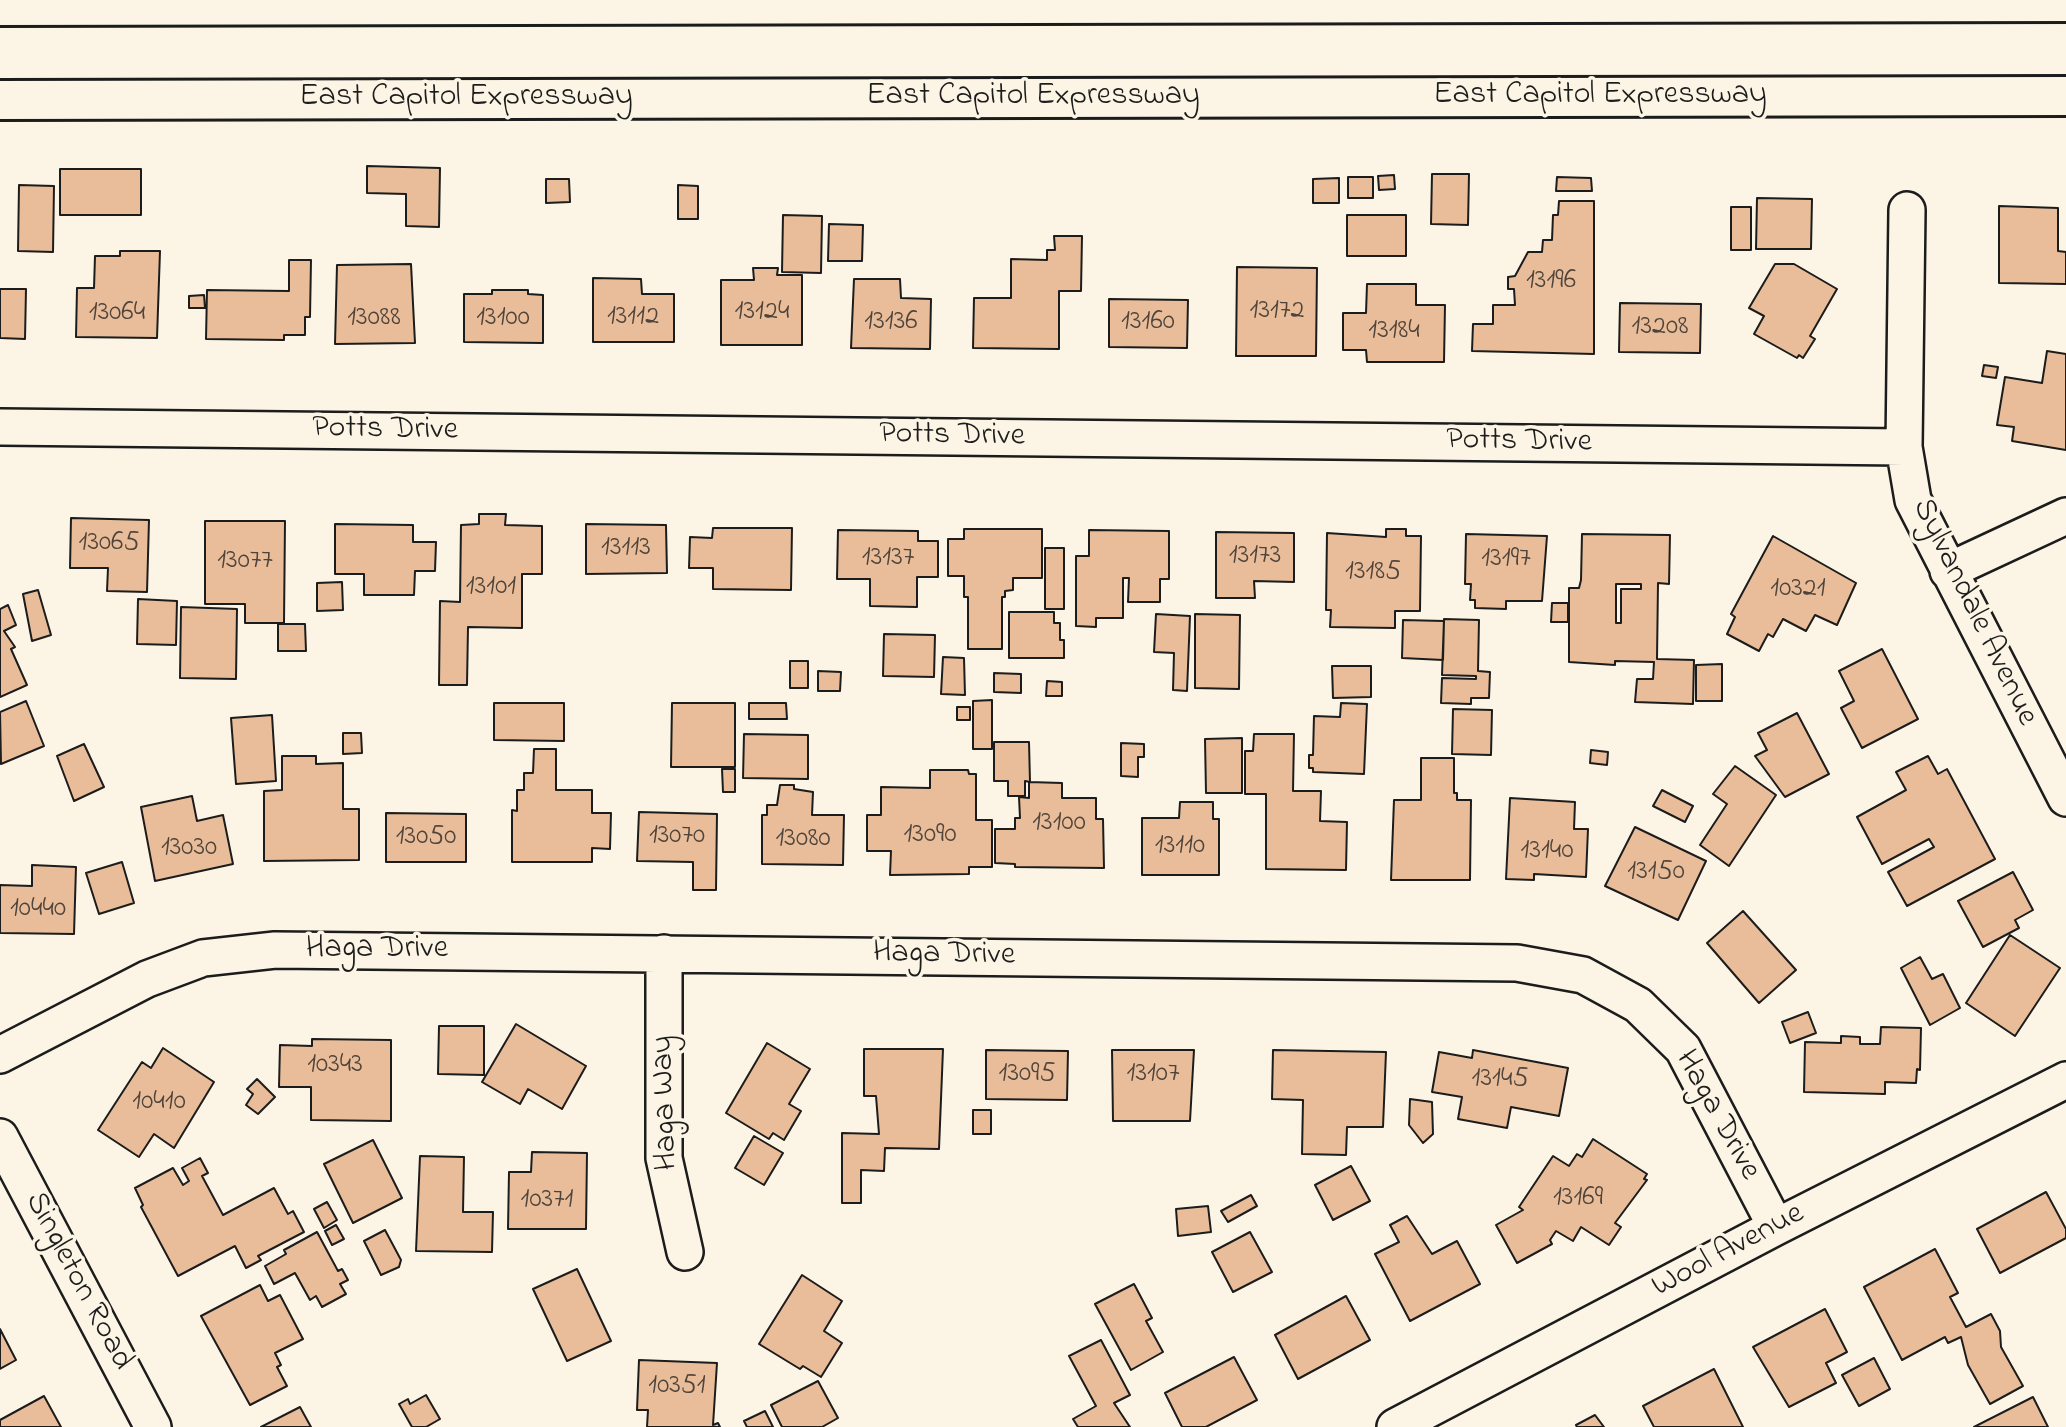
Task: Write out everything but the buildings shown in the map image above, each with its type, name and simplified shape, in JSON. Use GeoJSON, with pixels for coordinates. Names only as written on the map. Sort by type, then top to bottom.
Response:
{"type":"FeatureCollection","features":[{"type":"Feature","properties":{"kind":"highway"},"geometry":{"type":"LineString","coordinates":[[0,6],[2066,2]]}},
{"type":"Feature","properties":{"kind":"highway","name":"East Capitol Expressway"},"geometry":{"type":"LineString","coordinates":[[0,100],[2066,96]]}},
{"type":"Feature","properties":{"kind":"street","name":"Sylvandale Avenue"},"geometry":{"type":"LineString","coordinates":[[1907,210],[1904,447],[1913,500],[2066,798]]}},
{"type":"Feature","properties":{"kind":"street","name":"Potts Drive"},"geometry":{"type":"LineString","coordinates":[[0,427],[1904,447]]}},
{"type":"Feature","properties":{"kind":"street"},"geometry":{"type":"LineString","coordinates":[[1948,572],[2066,516]]}},
{"type":"Feature","properties":{"kind":"street","name":"Haga Drive"},"geometry":{"type":"LineString","coordinates":[[0,1055],[147,979],[203,958],[275,950],[1517,964],[1583,975],[1638,1004],[1683,1049],[1776,1227]]}},
{"type":"Feature","properties":{"kind":"street","name":"Haga Way"},"geometry":{"type":"LineString","coordinates":[[664,953],[664,1158],[685,1252]]}},
{"type":"Feature","properties":{"kind":"street","name":"Wool Avenue"},"geometry":{"type":"LineString","coordinates":[[1395,1427],[1776,1227],[2066,1080]]}},
{"type":"Feature","properties":{"kind":"street","name":"Singleton Road"},"geometry":{"type":"LineString","coordinates":[[0,1137],[153,1427]]}}]}
